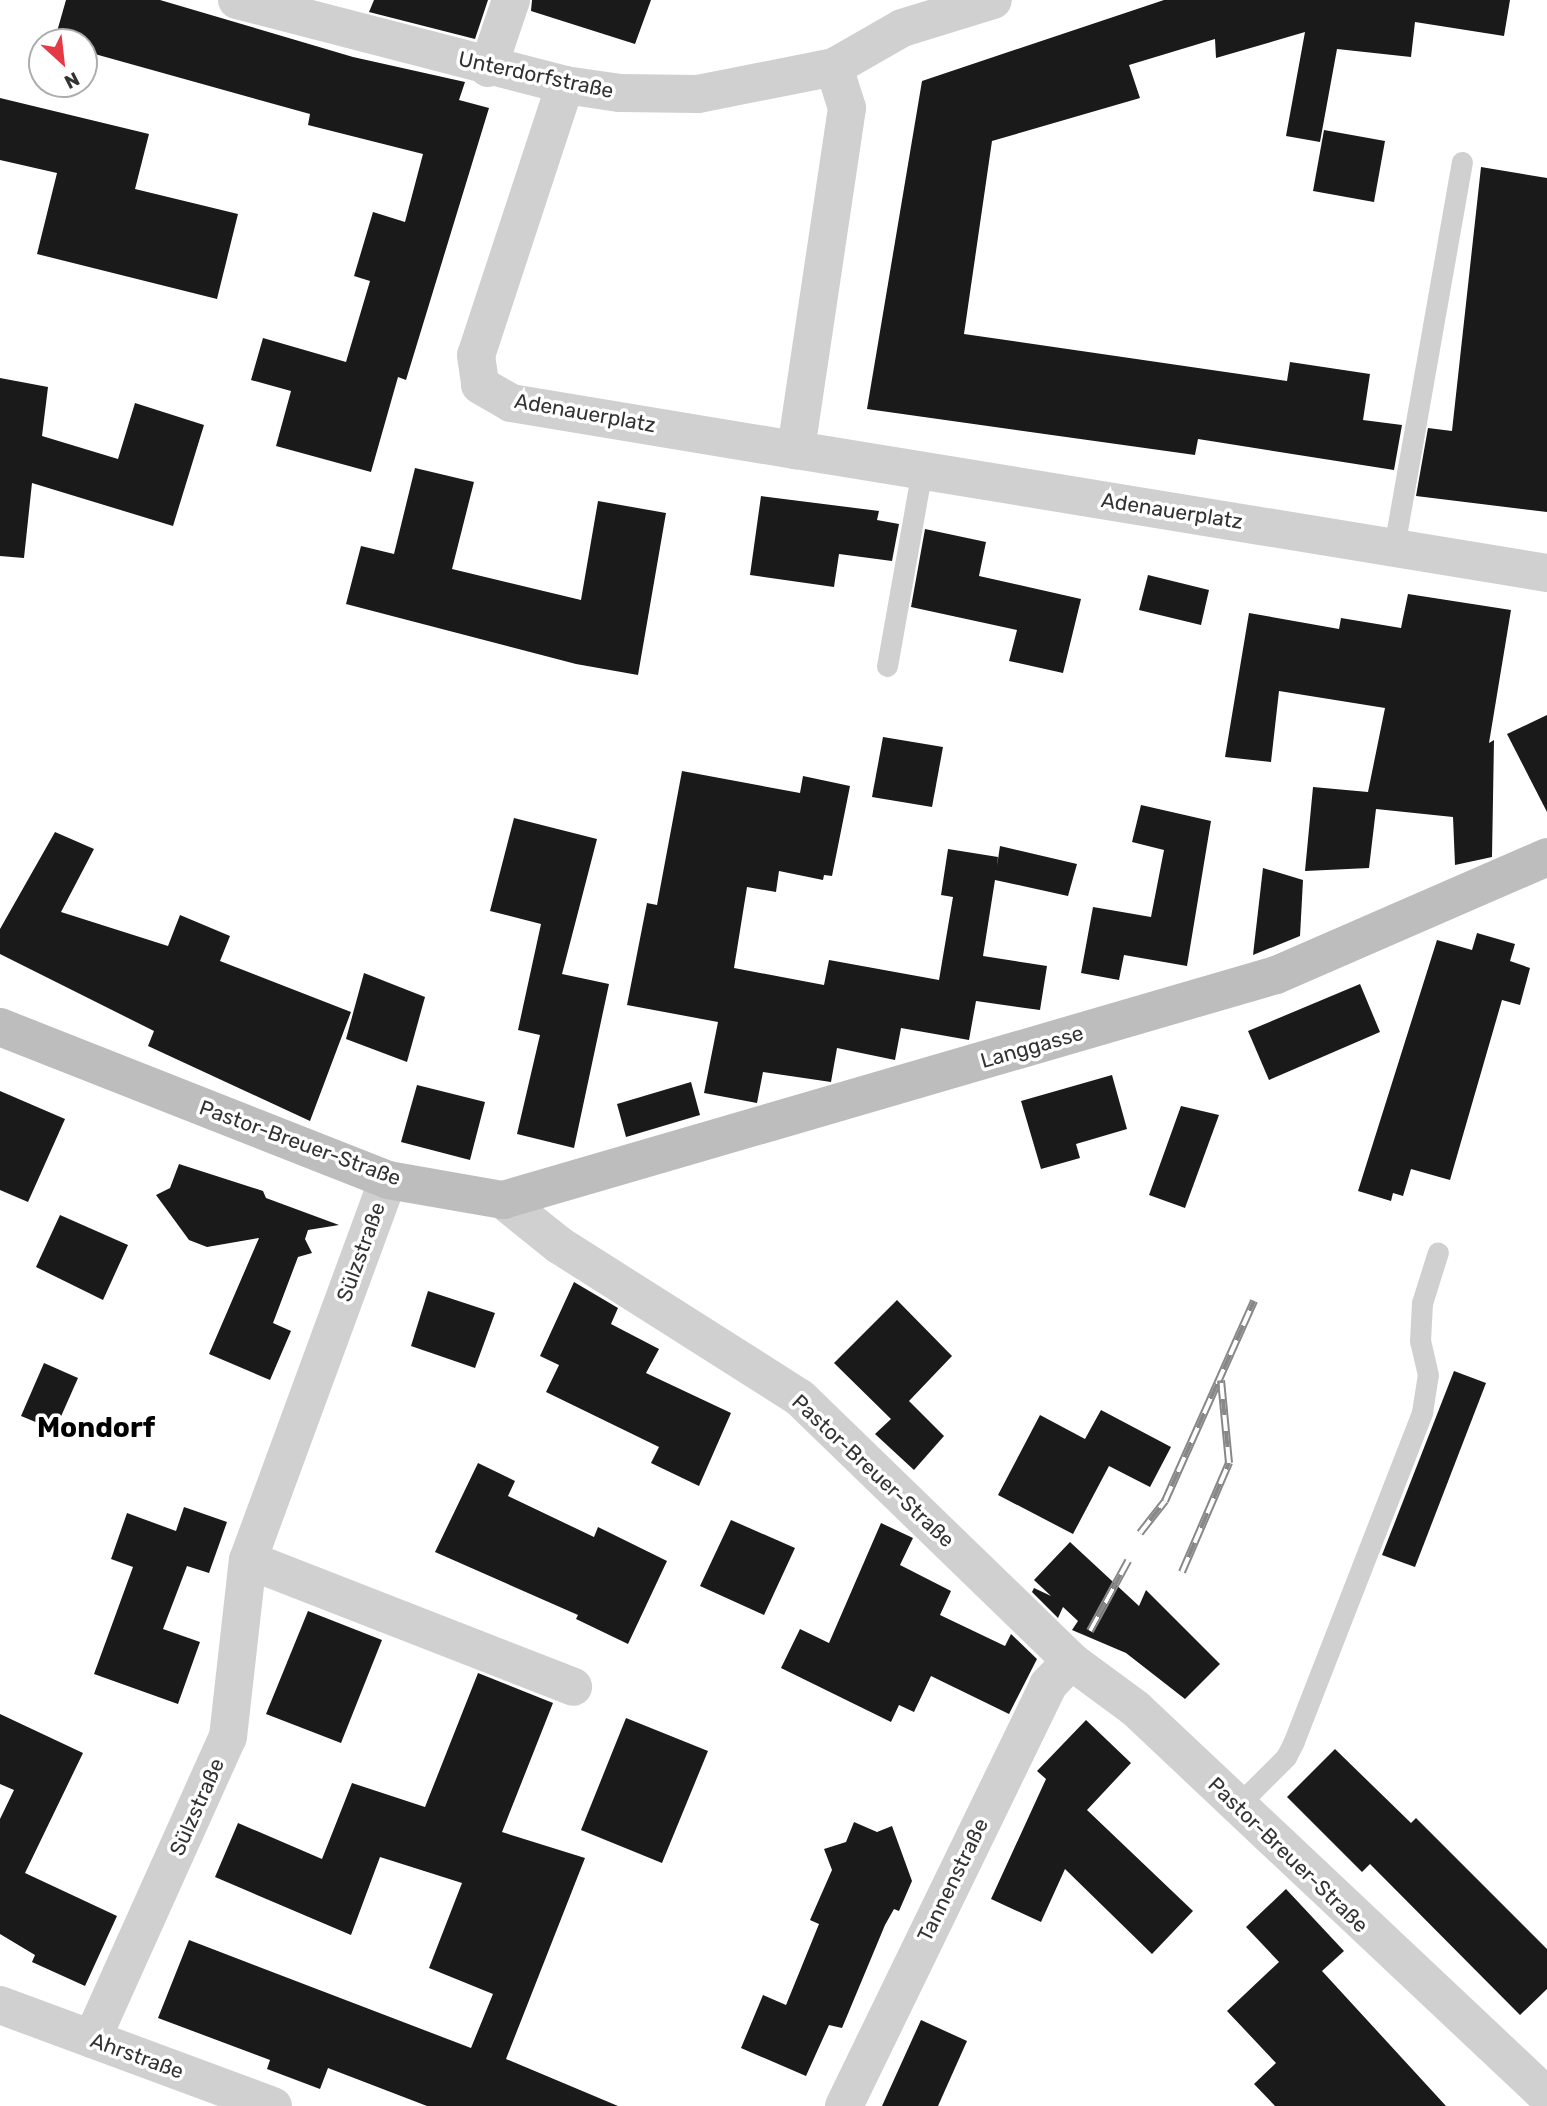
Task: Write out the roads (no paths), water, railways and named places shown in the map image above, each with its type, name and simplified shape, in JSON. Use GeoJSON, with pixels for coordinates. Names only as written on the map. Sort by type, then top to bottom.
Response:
{"type":"FeatureCollection","features":[{"type":"Feature","properties":{"kind":"street","name":"Unterdorfstraße"},"geometry":{"type":"LineString","coordinates":[[237,0],[488,68],[565,85],[620,93],[698,94],[834,67],[902,27],[993,0]]}},
{"type":"Feature","properties":{"kind":"street"},"geometry":{"type":"LineString","coordinates":[[488,68],[511,0]]}},
{"type":"Feature","properties":{"kind":"street"},"geometry":{"type":"LineString","coordinates":[[796,450],[847,108],[834,67]]}},
{"type":"Feature","properties":{"kind":"street","name":"Adenauerplatz"},"geometry":{"type":"LineString","coordinates":[[565,85],[475,355],[480,385],[511,403],[1547,573]]}},
{"type":"Feature","properties":{"kind":"street","name":"Langgasse"},"geometry":{"type":"LineString","coordinates":[[503,1199],[1276,975],[1547,857]]}},
{"type":"Feature","properties":{"kind":"street","name":"Pastor-Breuer-Straße"},"geometry":{"type":"LineString","coordinates":[[0,1027],[388,1180],[503,1199],[559,1245],[800,1398],[1071,1661],[1136,1709],[1237,1806],[1545,2088]]}},
{"type":"Feature","properties":{"kind":"street","name":"Sülzstraße"},"geometry":{"type":"LineString","coordinates":[[92,2039],[228,1737],[248,1560],[388,1180]]}},
{"type":"Feature","properties":{"kind":"street"},"geometry":{"type":"LineString","coordinates":[[248,1560],[573,1687]]}},
{"type":"Feature","properties":{"kind":"street","name":"Tannenstraße"},"geometry":{"type":"LineString","coordinates":[[844,2106],[1048,1685],[1071,1661]]}},
{"type":"Feature","properties":{"kind":"street","name":"Ahrstraße"},"geometry":{"type":"LineString","coordinates":[[0,2006],[273,2106]]}},
{"type":"Feature","properties":{"kind":"lane"},"geometry":{"type":"LineString","coordinates":[[1394,547],[1462,162]]}},
{"type":"Feature","properties":{"kind":"lane"},"geometry":{"type":"LineString","coordinates":[[887,666],[922,470]]}},
{"type":"Feature","properties":{"kind":"lane"},"geometry":{"type":"LineString","coordinates":[[1237,1806],[1286,1757],[1294,1741],[1422,1412],[1428,1375],[1420,1341],[1422,1303],[1438,1252]]}},
{"type":"Feature","properties":{"kind":"railway"},"geometry":{"type":"LineString","coordinates":[[1140,1533],[1165,1501],[1254,1301]]}},
{"type":"Feature","properties":{"kind":"railway"},"geometry":{"type":"LineString","coordinates":[[1182,1572],[1229,1463],[1221,1380]]}},
{"type":"Feature","properties":{"kind":"railway"},"geometry":{"type":"LineString","coordinates":[[1090,1631],[1128,1561]]}},
{"type":"Feature","properties":{"kind":"district","name":"Mondorf"},"geometry":{"type":"Point","coordinates":[96,1428]}}]}
